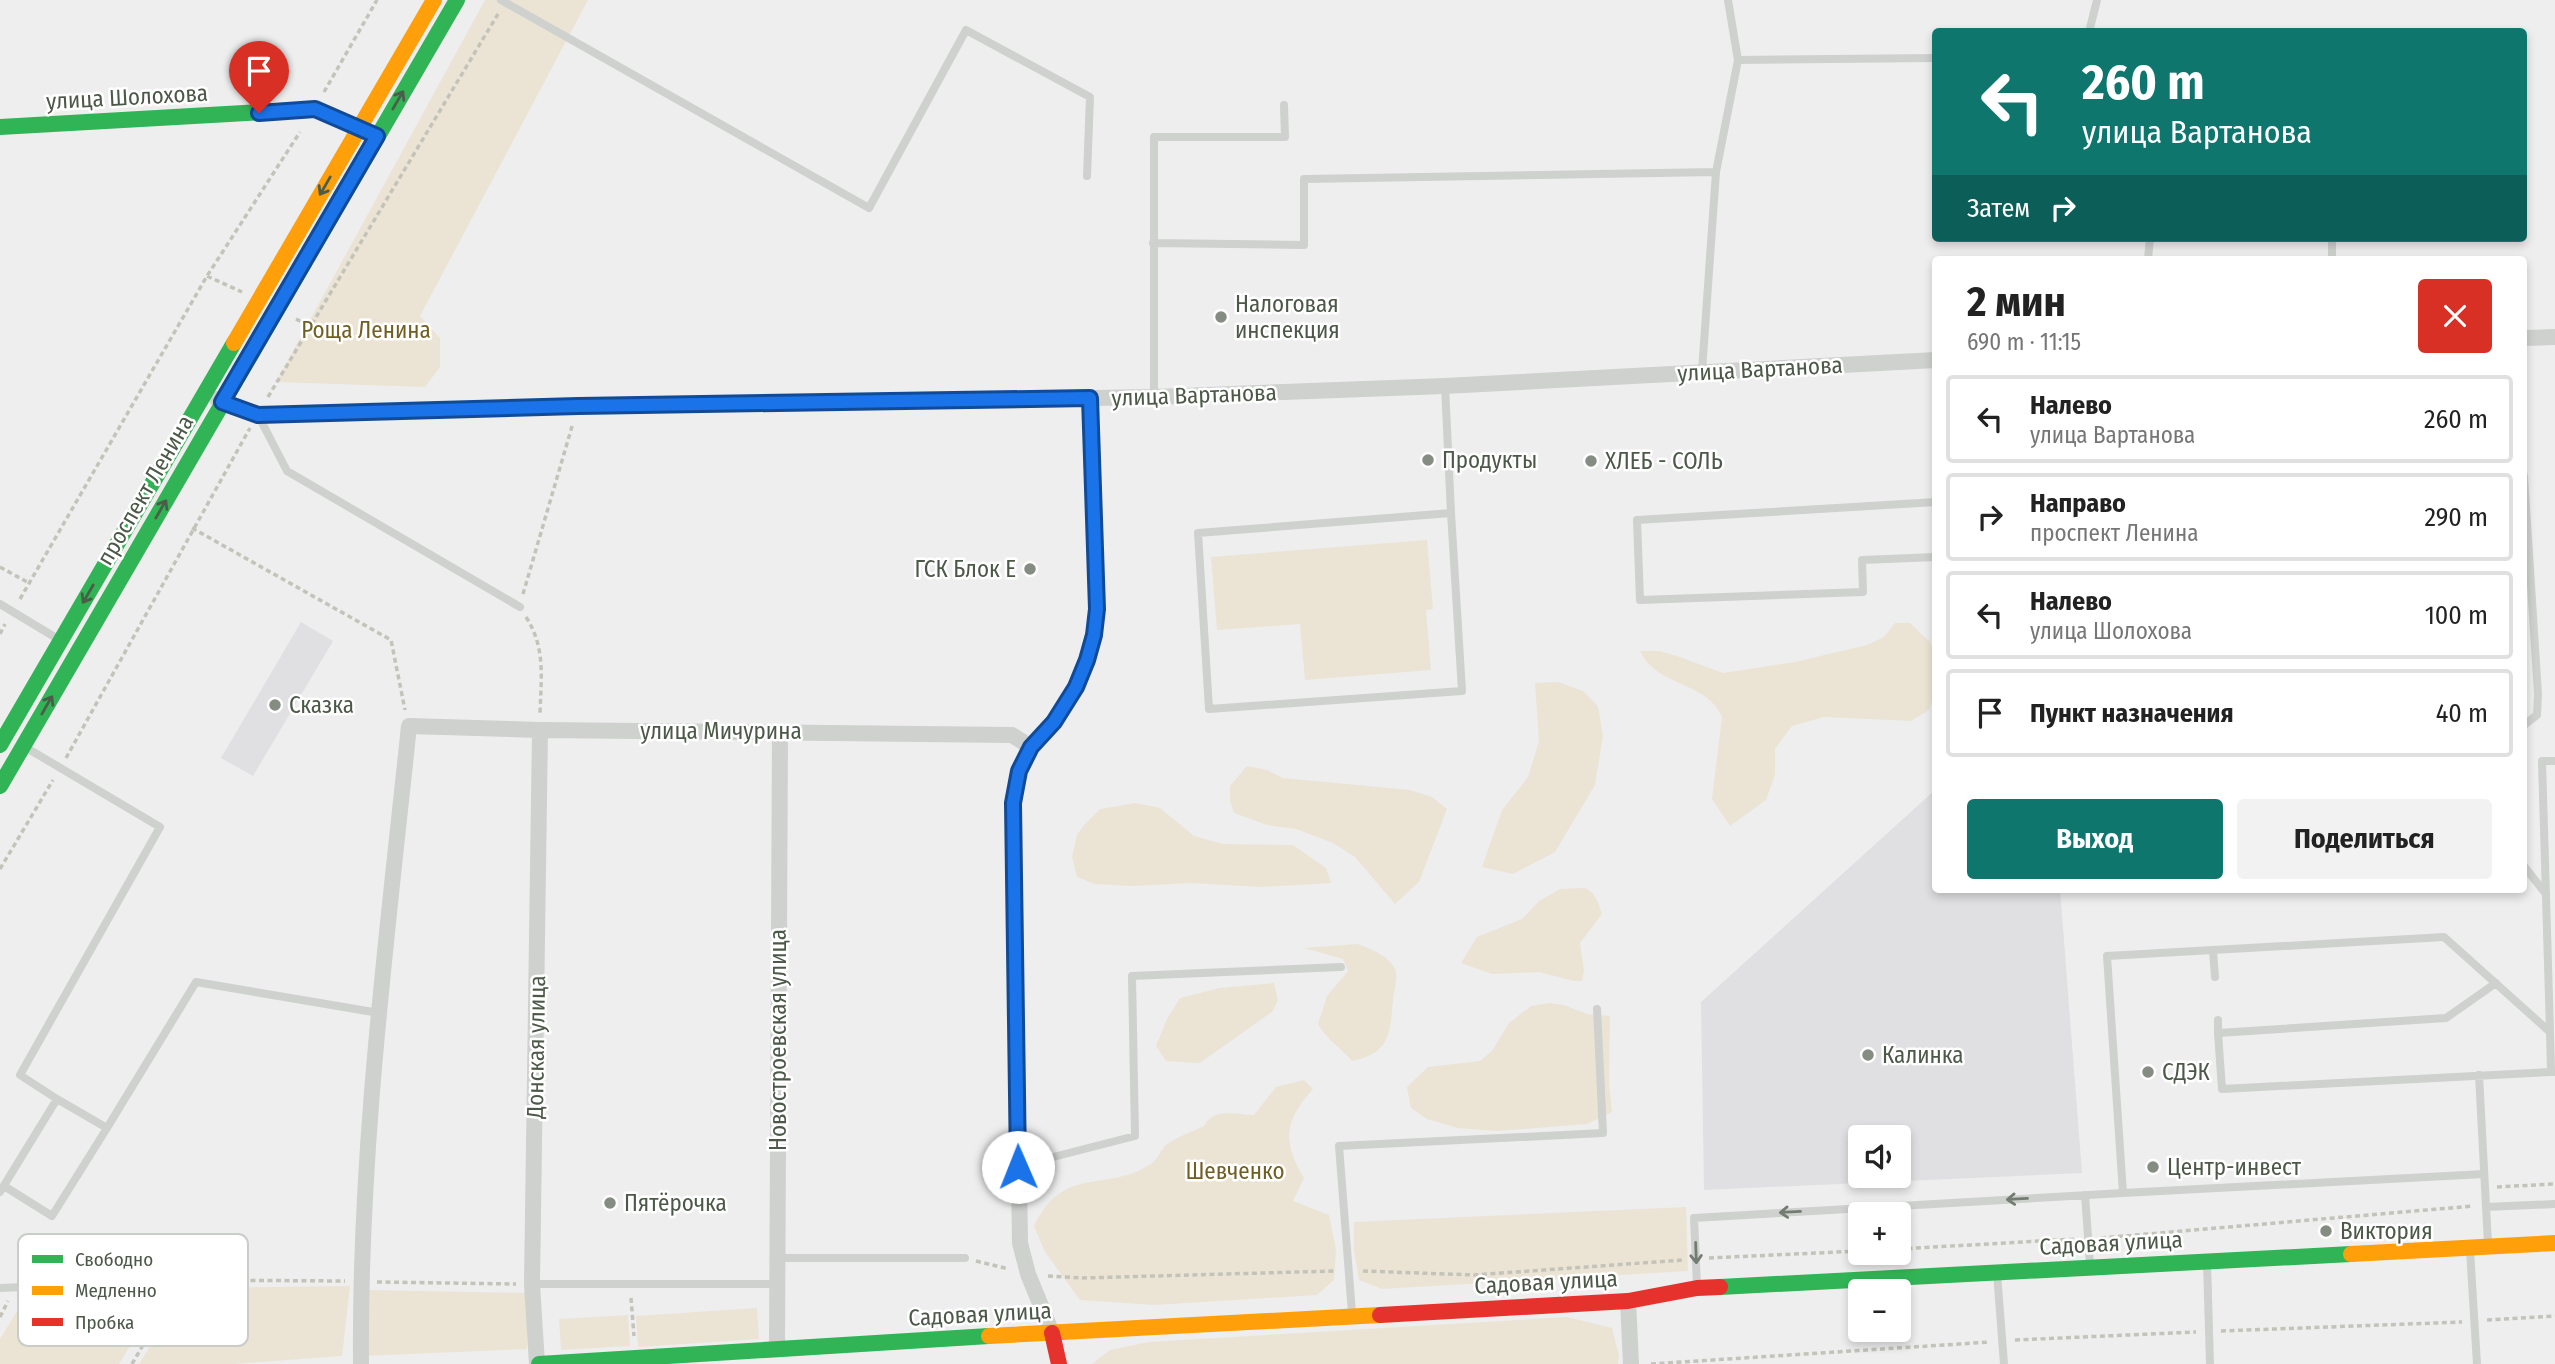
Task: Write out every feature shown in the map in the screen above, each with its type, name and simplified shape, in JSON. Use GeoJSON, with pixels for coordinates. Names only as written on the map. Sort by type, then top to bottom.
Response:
{"type":"FeatureCollection","features":[{"type":"Feature","properties":{"kind":"street","name":"проспект Ленина"},"geometry":{"type":"LineString","coordinates":[[0,745],[434,0]]}},
{"type":"Feature","properties":{"kind":"street","name":"проспект Ленина"},"geometry":{"type":"LineString","coordinates":[[0,786],[457,0]]}},
{"type":"Feature","properties":{"kind":"street","name":"улица Шолохова"},"geometry":{"type":"LineString","coordinates":[[0,127],[315,109],[377,136]]}},
{"type":"Feature","properties":{"kind":"street"},"geometry":{"type":"LineString","coordinates":[[2527,338],[2555,337]]}},
{"type":"Feature","properties":{"kind":"street","name":"улица Вартанова"},"geometry":{"type":"LineString","coordinates":[[205,391],[222,402],[258,415],[578,406],[1154,397],[1445,386],[1932,360]]}},
{"type":"Feature","properties":{"kind":"street"},"geometry":{"type":"LineString","coordinates":[[1059,1364],[1052,1333],[1028,1274],[1020,1243],[1013,803],[1019,771],[1031,747],[1054,722],[1076,687],[1094,635],[1097,609],[1090,398]]}},
{"type":"Feature","properties":{"kind":"street"},"geometry":{"type":"LineString","coordinates":[[361,1364],[360,1281],[379,1013],[409,726]]}},
{"type":"Feature","properties":{"kind":"street","name":"улица Мичурина"},"geometry":{"type":"LineString","coordinates":[[409,726],[1012,735],[1031,747]]}},
{"type":"Feature","properties":{"kind":"street","name":"Донская улица"},"geometry":{"type":"LineString","coordinates":[[538,1364],[532,1284],[540,730]]}},
{"type":"Feature","properties":{"kind":"street","name":"Новостроевская улица"},"geometry":{"type":"LineString","coordinates":[[778,1348],[776,1284],[780,732]]}},
{"type":"Feature","properties":{"kind":"street","name":"Садовая улица"},"geometry":{"type":"LineString","coordinates":[[538,1364],[778,1348],[1628,1301],[1697,1288],[2555,1243]]}},
{"type":"Feature","properties":{"kind":"street"},"geometry":{"type":"LineString","coordinates":[[1628,1301],[1631,1364]]}},
{"type":"Feature","properties":{"kind":"lane"},"geometry":{"type":"LineString","coordinates":[[1702,371],[1716,172],[1738,60],[1728,0]]}},
{"type":"Feature","properties":{"kind":"lane"},"geometry":{"type":"LineString","coordinates":[[2091,28],[2097,0]]}},
{"type":"Feature","properties":{"kind":"lane"},"geometry":{"type":"LineString","coordinates":[[503,1],[869,208],[966,30],[1090,97],[1087,176]]}},
{"type":"Feature","properties":{"kind":"lane"},"geometry":{"type":"LineString","coordinates":[[1738,60],[1932,58]]}},
{"type":"Feature","properties":{"kind":"lane"},"geometry":{"type":"LineString","coordinates":[[1154,397],[1154,137],[1285,137],[1284,105]]}},
{"type":"Feature","properties":{"kind":"lane"},"geometry":{"type":"LineString","coordinates":[[1153,243],[1304,245],[1304,179],[1716,172]]}},
{"type":"Feature","properties":{"kind":"lane"},"geometry":{"type":"LineString","coordinates":[[1445,386],[1462,691],[1209,709],[1198,533],[1451,513]]}},
{"type":"Feature","properties":{"kind":"lane"},"geometry":{"type":"LineString","coordinates":[[258,415],[287,471],[520,607]]}},
{"type":"Feature","properties":{"kind":"lane"},"geometry":{"type":"LineString","coordinates":[[1932,502],[1637,520],[1640,600],[1863,592],[1862,560],[1932,557]]}},
{"type":"Feature","properties":{"kind":"lane"},"geometry":{"type":"LineString","coordinates":[[2527,523],[2538,694],[2536,715],[2527,722]]}},
{"type":"Feature","properties":{"kind":"lane"},"geometry":{"type":"LineString","coordinates":[[0,604],[61,640]]}},
{"type":"Feature","properties":{"kind":"lane"},"geometry":{"type":"LineString","coordinates":[[23,746],[160,827],[20,1075],[107,1128]]}},
{"type":"Feature","properties":{"kind":"lane"},"geometry":{"type":"LineString","coordinates":[[2218,1020],[2222,1089],[2553,1072],[2542,761],[2555,761]]}},
{"type":"Feature","properties":{"kind":"lane"},"geometry":{"type":"LineString","coordinates":[[2527,870],[2546,894]]}},
{"type":"Feature","properties":{"kind":"lane"},"geometry":{"type":"LineString","coordinates":[[2123,1193],[2107,956],[2444,937],[2550,1032]]}},
{"type":"Feature","properties":{"kind":"lane"},"geometry":{"type":"LineString","coordinates":[[2213,951],[2215,978]]}},
{"type":"Feature","properties":{"kind":"lane"},"geometry":{"type":"LineString","coordinates":[[1018,1167],[1135,1136],[1132,976],[1341,967]]}},
{"type":"Feature","properties":{"kind":"lane"},"geometry":{"type":"LineString","coordinates":[[57,1099],[2,1189],[52,1216],[196,982],[379,1013]]}},
{"type":"Feature","properties":{"kind":"lane"},"geometry":{"type":"LineString","coordinates":[[2218,1033],[2446,1018],[2496,983]]}},
{"type":"Feature","properties":{"kind":"lane"},"geometry":{"type":"LineString","coordinates":[[1352,1315],[1339,1146],[1603,1133],[1597,1009]]}},
{"type":"Feature","properties":{"kind":"lane"},"geometry":{"type":"LineString","coordinates":[[2479,1075],[2488,1246]]}},
{"type":"Feature","properties":{"kind":"lane"},"geometry":{"type":"LineString","coordinates":[[1697,1288],[1695,1218],[2484,1174]]}},
{"type":"Feature","properties":{"kind":"lane"},"geometry":{"type":"LineString","coordinates":[[2085,1195],[2090,1267]]}},
{"type":"Feature","properties":{"kind":"lane"},"geometry":{"type":"LineString","coordinates":[[2486,1206],[2555,1204]]}},
{"type":"Feature","properties":{"kind":"lane"},"geometry":{"type":"LineString","coordinates":[[2470,1247],[2477,1364]]}},
{"type":"Feature","properties":{"kind":"lane"},"geometry":{"type":"LineString","coordinates":[[777,1258],[965,1258]]}},
{"type":"Feature","properties":{"kind":"lane"},"geometry":{"type":"LineString","coordinates":[[2207,1262],[2210,1364]]}},
{"type":"Feature","properties":{"kind":"lane"},"geometry":{"type":"LineString","coordinates":[[1997,1272],[2004,1364]]}},
{"type":"Feature","properties":{"kind":"lane"},"geometry":{"type":"LineString","coordinates":[[532,1284],[776,1284]]}},
{"type":"Feature","properties":{"kind":"lane"},"geometry":{"type":"LineString","coordinates":[[0,1288],[18,1287]]}},
{"type":"Feature","properties":{"kind":"path"},"geometry":{"type":"LineString","coordinates":[[0,634],[207,276],[315,109],[377,0]]}},
{"type":"Feature","properties":{"kind":"path"},"geometry":{"type":"LineString","coordinates":[[0,869],[60,768],[192,528],[503,1]]}},
{"type":"Feature","properties":{"kind":"path"},"geometry":{"type":"LineString","coordinates":[[540,730],[541,657],[536,633],[520,607],[578,406]]}},
{"type":"Feature","properties":{"kind":"path"},"geometry":{"type":"LineString","coordinates":[[192,528],[391,640],[409,726]]}},
{"type":"Feature","properties":{"kind":"path"},"geometry":{"type":"LineString","coordinates":[[0,567],[29,583]]}},
{"type":"Feature","properties":{"kind":"path"},"geometry":{"type":"LineString","coordinates":[[2485,1188],[2555,1184]]}},
{"type":"Feature","properties":{"kind":"path"},"geometry":{"type":"LineString","coordinates":[[1911,1247],[2088,1239],[2486,1206]]}},
{"type":"Feature","properties":{"kind":"path"},"geometry":{"type":"LineString","coordinates":[[965,1258],[1028,1274],[1082,1278],[1348,1270],[1474,1275],[1848,1252]]}},
{"type":"Feature","properties":{"kind":"path"},"geometry":{"type":"LineString","coordinates":[[630,1286],[635,1357]]}},
{"type":"Feature","properties":{"kind":"path"},"geometry":{"type":"LineString","coordinates":[[1651,1364],[2002,1341],[2473,1321],[2555,1315]]}},
{"type":"Feature","properties":{"kind":"path"},"geometry":{"type":"LineString","coordinates":[[132,1364],[142,1346]]}},
{"type":"Feature","properties":{"kind":"shaded area"},"geometry":{"type":"Polygon","coordinates":[[[301,622],[333,641],[253,776],[221,758],[301,622]]]}},
{"type":"Feature","properties":{"kind":"shaded area"},"geometry":{"type":"Polygon","coordinates":[[[1932,793],[1932,893],[2060,893],[2082,1173],[1911,1181],[1911,1125],[1848,1125],[1848,1184],[1704,1190],[1701,1002],[1932,793]]]}},
{"type":"Feature","properties":{"kind":"green space","name":"Роща Ленина"},"geometry":{"type":"Polygon","coordinates":[[[485,0],[588,0],[420,316],[440,338],[440,367],[425,387],[276,382],[485,0]]]}},
{"type":"Feature","properties":{"kind":"green space"},"geometry":{"type":"Polygon","coordinates":[[[1427,540],[1433,609],[1426,610],[1431,670],[1305,680],[1300,624],[1217,630],[1211,557],[1427,540]]]}},
{"type":"Feature","properties":{"kind":"green space"},"geometry":{"type":"Polygon","coordinates":[[[1895,623],[1910,623],[1930,642],[1932,700],[1929,710],[1911,721],[1824,717],[1792,726],[1775,749],[1775,775],[1766,800],[1730,826],[1712,799],[1722,717],[1715,705],[1694,690],[1657,671],[1640,651],[1659,651],[1723,673],[1795,662],[1867,645],[1884,637],[1895,623]]]}},
{"type":"Feature","properties":{"kind":"green space"},"geometry":{"type":"Polygon","coordinates":[[[1558,682],[1583,691],[1598,706],[1603,736],[1595,785],[1555,852],[1513,874],[1482,867],[1502,810],[1528,777],[1539,741],[1535,683],[1558,682]]]}},
{"type":"Feature","properties":{"kind":"green space"},"geometry":{"type":"Polygon","coordinates":[[[1247,766],[1267,770],[1283,778],[1410,790],[1432,797],[1447,809],[1419,882],[1395,904],[1355,857],[1333,843],[1296,829],[1267,825],[1234,813],[1230,801],[1230,786],[1247,766]]]}},
{"type":"Feature","properties":{"kind":"green space"},"geometry":{"type":"Polygon","coordinates":[[[1136,803],[1160,808],[1194,836],[1223,844],[1293,845],[1326,868],[1331,883],[1260,887],[1191,883],[1132,886],[1095,884],[1077,877],[1072,857],[1077,835],[1085,824],[1100,809],[1136,803]]]}},
{"type":"Feature","properties":{"kind":"green space"},"geometry":{"type":"Polygon","coordinates":[[[1584,888],[1594,895],[1602,914],[1580,943],[1584,971],[1582,981],[1539,972],[1492,974],[1461,963],[1477,937],[1522,919],[1539,901],[1560,889],[1584,888]]]}},
{"type":"Feature","properties":{"kind":"green space"},"geometry":{"type":"Polygon","coordinates":[[[1357,944],[1390,962],[1396,972],[1396,979],[1391,1023],[1386,1040],[1374,1053],[1352,1061],[1318,1024],[1327,996],[1348,971],[1343,959],[1304,948],[1357,944]]]}},
{"type":"Feature","properties":{"kind":"green space"},"geometry":{"type":"Polygon","coordinates":[[[1274,983],[1278,1000],[1273,1011],[1200,1063],[1166,1061],[1156,1046],[1167,1019],[1180,998],[1220,988],[1274,983]]]}},
{"type":"Feature","properties":{"kind":"green space"},"geometry":{"type":"Polygon","coordinates":[[[1550,1003],[1587,1014],[1610,1016],[1609,1083],[1612,1112],[1587,1124],[1497,1131],[1458,1128],[1427,1119],[1411,1108],[1407,1087],[1428,1067],[1480,1061],[1492,1051],[1509,1023],[1531,1006],[1550,1003]]]}},
{"type":"Feature","properties":{"kind":"green space","name":"Шевченко"},"geometry":{"type":"Polygon","coordinates":[[[1304,1080],[1313,1089],[1296,1111],[1289,1132],[1292,1153],[1304,1178],[1293,1201],[1329,1215],[1336,1250],[1334,1280],[1317,1295],[1154,1305],[1080,1300],[1045,1252],[1034,1226],[1046,1206],[1059,1194],[1073,1187],[1136,1172],[1154,1161],[1169,1143],[1204,1126],[1213,1116],[1226,1113],[1254,1115],[1276,1087],[1304,1080]]]}},
{"type":"Feature","properties":{"kind":"green space"},"geometry":{"type":"Polygon","coordinates":[[[1686,1207],[1688,1271],[1382,1289],[1359,1280],[1354,1250],[1354,1222],[1686,1207]]]}},
{"type":"Feature","properties":{"kind":"green space"},"geometry":{"type":"Polygon","coordinates":[[[350,1286],[342,1356],[234,1364],[139,1364],[150,1346],[248,1346],[248,1287],[350,1286]]]}},
{"type":"Feature","properties":{"kind":"green space"},"geometry":{"type":"Polygon","coordinates":[[[367,1290],[529,1293],[527,1349],[363,1356],[367,1290]]]}},
{"type":"Feature","properties":{"kind":"green space"},"geometry":{"type":"Polygon","coordinates":[[[757,1308],[759,1339],[638,1347],[636,1316],[757,1308]]]}},
{"type":"Feature","properties":{"kind":"green space"},"geometry":{"type":"Polygon","coordinates":[[[18,1310],[18,1346],[130,1346],[119,1364],[0,1364],[0,1339],[18,1310]]]}},
{"type":"Feature","properties":{"kind":"green space"},"geometry":{"type":"Polygon","coordinates":[[[628,1315],[630,1346],[561,1350],[559,1319],[628,1315]]]}},
{"type":"Feature","properties":{"kind":"green space"},"geometry":{"type":"Polygon","coordinates":[[[1567,1317],[1612,1328],[1619,1356],[1618,1364],[1092,1364],[1110,1350],[1149,1342],[1567,1317]]]}},
{"type":"Feature","properties":{"kind":"traffic: fast"},"geometry":{"type":"LineString","coordinates":[[0,786],[457,0]]}},
{"type":"Feature","properties":{"kind":"traffic: fast"},"geometry":{"type":"LineString","coordinates":[[0,127],[315,109],[371,133]]}},
{"type":"Feature","properties":{"kind":"traffic: fast"},"geometry":{"type":"LineString","coordinates":[[0,745],[234,343]]}},
{"type":"Feature","properties":{"kind":"traffic: fast"},"geometry":{"type":"LineString","coordinates":[[1720,1287],[2351,1254]]}},
{"type":"Feature","properties":{"kind":"traffic: fast"},"geometry":{"type":"LineString","coordinates":[[539,1364],[989,1336]]}},
{"type":"Feature","properties":{"kind":"traffic: slow"},"geometry":{"type":"LineString","coordinates":[[234,343],[434,0]]}},
{"type":"Feature","properties":{"kind":"traffic: slow"},"geometry":{"type":"LineString","coordinates":[[2351,1254],[2555,1243]]}},
{"type":"Feature","properties":{"kind":"traffic: slow"},"geometry":{"type":"LineString","coordinates":[[989,1336],[1380,1315]]}},
{"type":"Feature","properties":{"kind":"traffic: jam"},"geometry":{"type":"LineString","coordinates":[[1380,1315],[1628,1301],[1697,1288],[1720,1287]]}},
{"type":"Feature","properties":{"kind":"traffic: jam"},"geometry":{"type":"LineString","coordinates":[[1052,1333],[1059,1364]]}},
{"type":"Feature","properties":{"kind":"place","name":"Налоговая инспекция"},"geometry":{"type":"Point","coordinates":[1221,317]}},
{"type":"Feature","properties":{"kind":"place","name":"Продукты"},"geometry":{"type":"Point","coordinates":[1428,460]}},
{"type":"Feature","properties":{"kind":"place","name":"ХЛЕБ - СОЛЬ"},"geometry":{"type":"Point","coordinates":[1591,461]}},
{"type":"Feature","properties":{"kind":"place","name":"ГСК Блок Е"},"geometry":{"type":"Point","coordinates":[1030,569]}},
{"type":"Feature","properties":{"kind":"place","name":"Сказка"},"geometry":{"type":"Point","coordinates":[275,705]}},
{"type":"Feature","properties":{"kind":"place","name":"Калинка"},"geometry":{"type":"Point","coordinates":[1868,1055]}},
{"type":"Feature","properties":{"kind":"place","name":"СДЭК"},"geometry":{"type":"Point","coordinates":[2148,1072]}},
{"type":"Feature","properties":{"kind":"place","name":"Центр-инвест"},"geometry":{"type":"Point","coordinates":[2153,1167]}},
{"type":"Feature","properties":{"kind":"place","name":"Пятёрочка"},"geometry":{"type":"Point","coordinates":[610,1203]}},
{"type":"Feature","properties":{"kind":"place","name":"Виктория"},"geometry":{"type":"Point","coordinates":[2326,1231]}},
{"type":"Feature","properties":{"kind":"route"},"geometry":{"type":"LineString","coordinates":[[259,113],[315,109],[377,136],[222,402],[258,415],[578,406],[1090,398],[1097,609],[1094,635],[1076,687],[1054,722],[1031,747],[1019,771],[1013,803],[1018,1167]]}}]}
